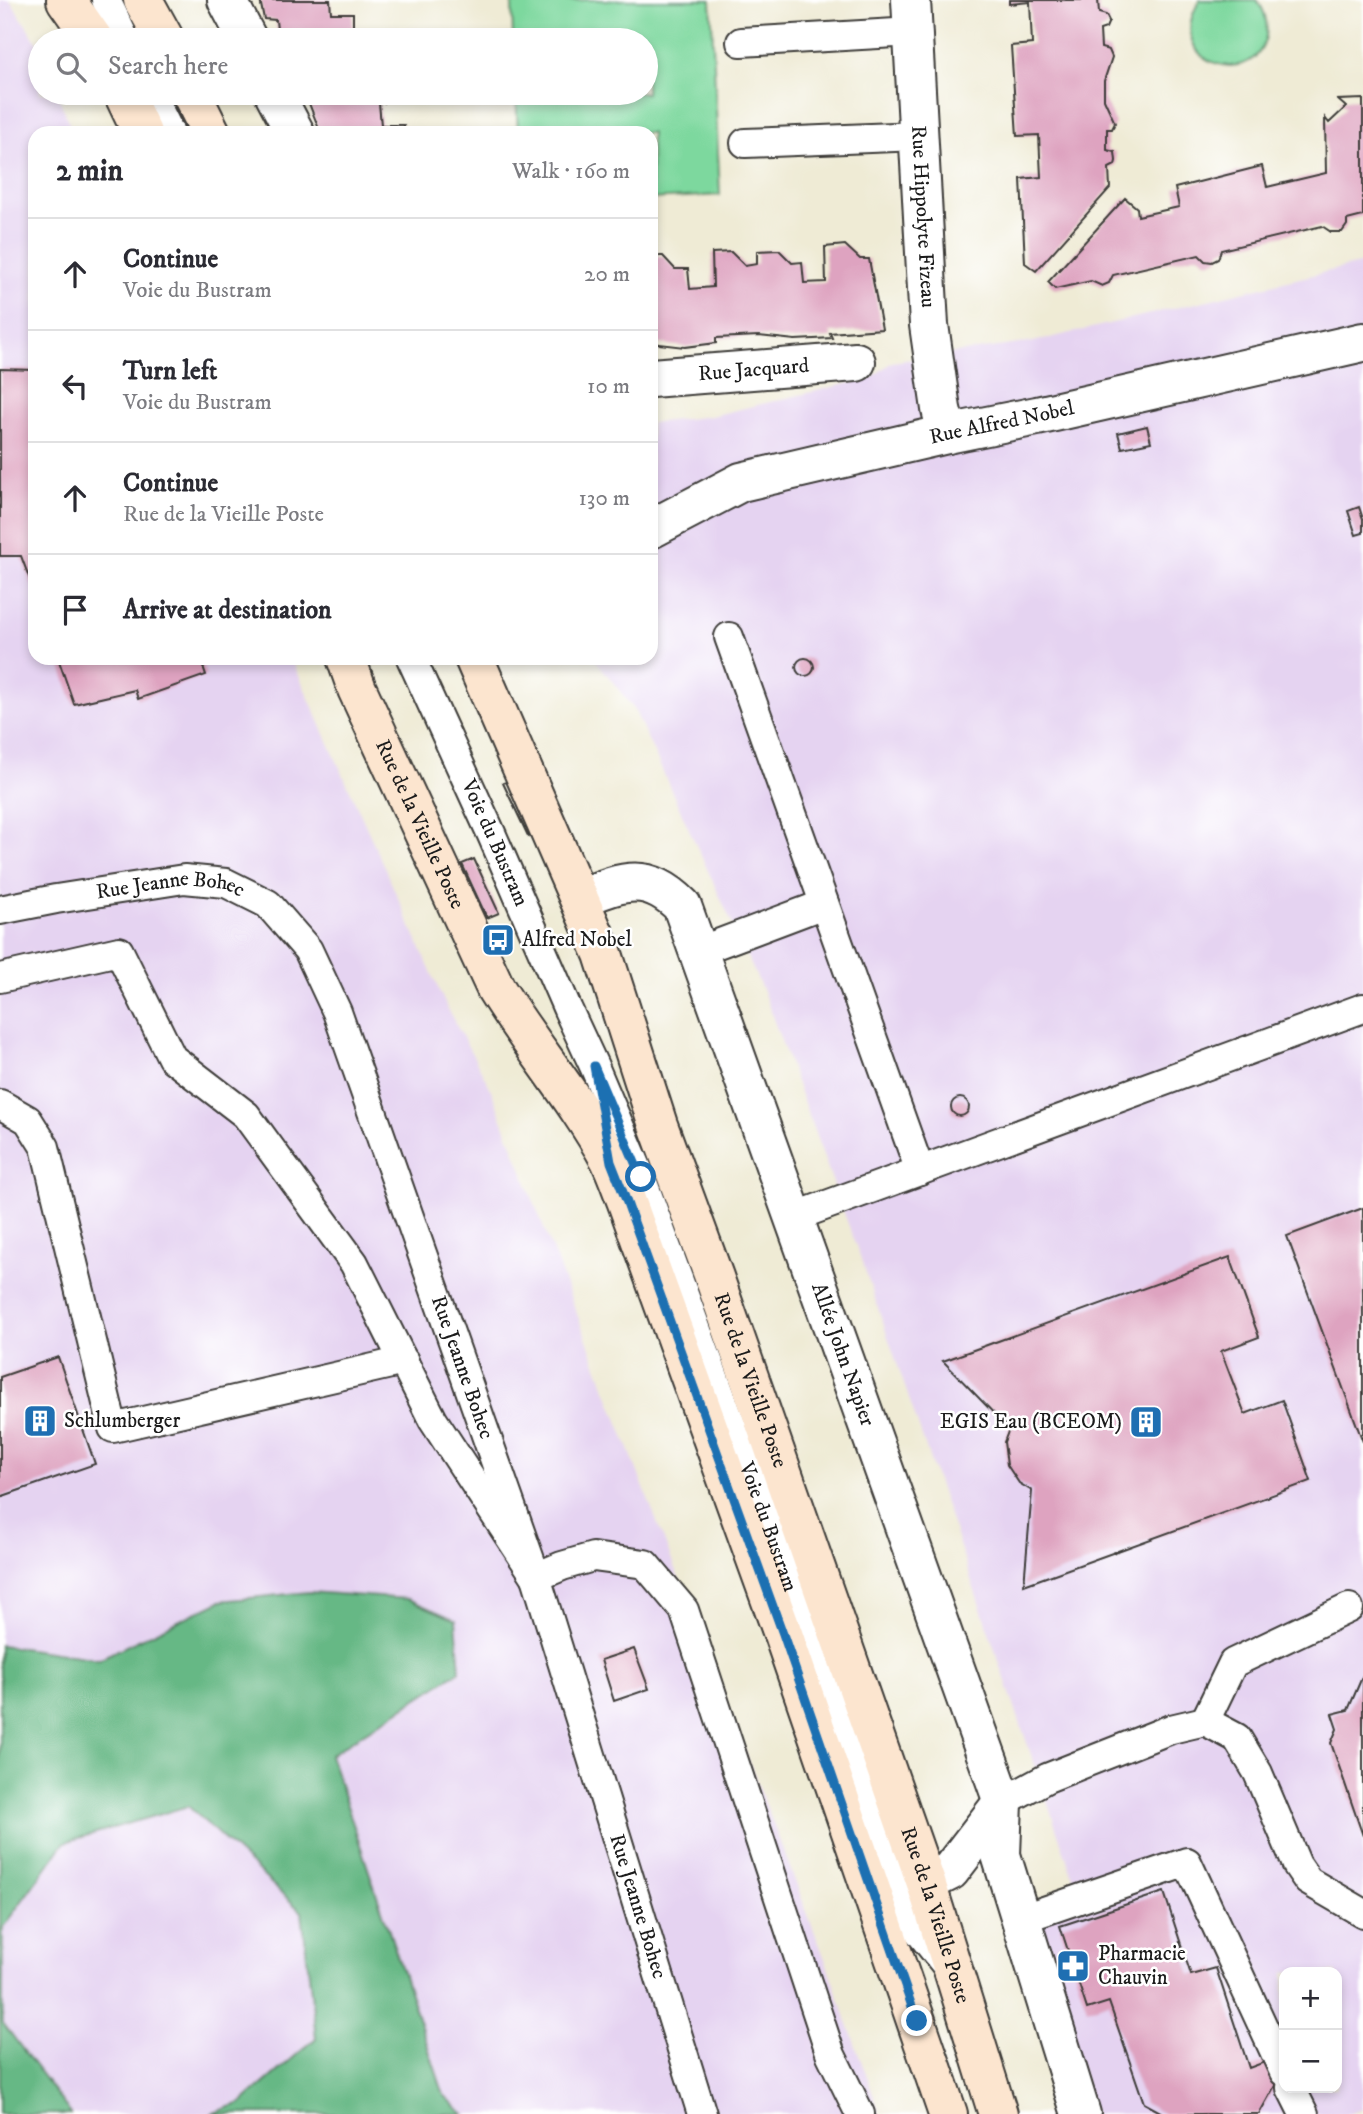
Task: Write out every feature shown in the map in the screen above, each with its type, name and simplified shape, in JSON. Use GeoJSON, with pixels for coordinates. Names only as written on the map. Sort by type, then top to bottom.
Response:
{"type":"FeatureCollection","features":[{"type":"Feature","properties":{"kind":"main road"},"geometry":{"type":"LineString","coordinates":[[66,0],[86,28]]}},
{"type":"Feature","properties":{"kind":"main road"},"geometry":{"type":"LineString","coordinates":[[143,0],[158,28]]}},
{"type":"Feature","properties":{"kind":"main road"},"geometry":{"type":"LineString","coordinates":[[129,105],[139,126]]}},
{"type":"Feature","properties":{"kind":"main road"},"geometry":{"type":"LineString","coordinates":[[197,105],[208,126]]}},
{"type":"Feature","properties":{"kind":"main road","name":"Rue de la Vieille Poste"},"geometry":{"type":"LineString","coordinates":[[348,665],[357,689],[496,989],[593,1131],[611,1162],[783,1634],[948,2114]]}},
{"type":"Feature","properties":{"kind":"main road","name":"Rue de la Vieille Poste"},"geometry":{"type":"LineString","coordinates":[[477,665],[580,898],[612,978],[658,1125],[926,1882],[998,2114]]}},
{"type":"Feature","properties":{"kind":"street"},"geometry":{"type":"LineString","coordinates":[[228,0],[242,28]]}},
{"type":"Feature","properties":{"kind":"street","name":"Rue Hippolyte Fizeau"},"geometry":{"type":"LineString","coordinates":[[912,16],[929,324],[947,434]]}},
{"type":"Feature","properties":{"kind":"street"},"geometry":{"type":"LineString","coordinates":[[280,105],[291,126]]}},
{"type":"Feature","properties":{"kind":"street","name":"Rue Alfred Nobel"},"geometry":{"type":"LineString","coordinates":[[658,525],[741,482],[1363,342]]}},
{"type":"Feature","properties":{"kind":"street","name":"Rue Jacquard"},"geometry":{"type":"LineString","coordinates":[[658,377],[856,362]]}},
{"type":"Feature","properties":{"kind":"street","name":"Allée John Napier"},"geometry":{"type":"LineString","coordinates":[[580,898],[622,883],[655,885],[669,893],[682,906],[1003,1802]]}},
{"type":"Feature","properties":{"kind":"street"},"geometry":{"type":"LineString","coordinates":[[926,1882],[950,1871],[1003,1802]]}},
{"type":"Feature","properties":{"kind":"street"},"geometry":{"type":"LineString","coordinates":[[1003,1802],[1001,1855],[1081,2114]]}},
{"type":"Feature","properties":{"kind":"lane"},"geometry":{"type":"LineString","coordinates":[[106,0],[119,28]]}},
{"type":"Feature","properties":{"kind":"lane"},"geometry":{"type":"LineString","coordinates":[[741,42],[912,16]]}},
{"type":"Feature","properties":{"kind":"lane"},"geometry":{"type":"LineString","coordinates":[[156,105],[166,126]]}},
{"type":"Feature","properties":{"kind":"lane"},"geometry":{"type":"LineString","coordinates":[[745,144],[919,136]]}},
{"type":"Feature","properties":{"kind":"lane"},"geometry":{"type":"LineString","coordinates":[[729,637],[920,1171]]}},
{"type":"Feature","properties":{"kind":"lane","name":"Voie du Bustram"},"geometry":{"type":"LineString","coordinates":[[414,665],[594,1066],[655,1215],[905,1914],[956,1979]]}},
{"type":"Feature","properties":{"kind":"lane","name":"Rue Jeanne Bohec"},"geometry":{"type":"LineString","coordinates":[[0,910],[184,879],[226,883],[268,904],[309,950],[337,1012],[536,1577],[702,2114]]}},
{"type":"Feature","properties":{"kind":"lane"},"geometry":{"type":"LineString","coordinates":[[699,951],[824,904]]}},
{"type":"Feature","properties":{"kind":"lane"},"geometry":{"type":"LineString","coordinates":[[0,978],[119,951],[172,1058],[246,1115],[354,1263],[433,1420],[536,1577],[593,1557],[645,1564],[684,1610],[831,2055],[860,2114]]}},
{"type":"Feature","properties":{"kind":"lane"},"geometry":{"type":"LineString","coordinates":[[794,1217],[1363,1008]]}},
{"type":"Feature","properties":{"kind":"lane","name":"Voie du Bustram"},"geometry":{"type":"LineString","coordinates":[[594,1066],[611,1162]]}},
{"type":"Feature","properties":{"kind":"lane"},"geometry":{"type":"LineString","coordinates":[[0,1104],[28,1120],[45,1147],[113,1428],[404,1361]]}},
{"type":"Feature","properties":{"kind":"lane"},"geometry":{"type":"LineString","coordinates":[[1205,1721],[1233,1663],[1349,1608]]}},
{"type":"Feature","properties":{"kind":"lane"},"geometry":{"type":"LineString","coordinates":[[1003,1802],[1047,1778],[1171,1729],[1205,1721],[1237,1738],[1258,1773],[1297,1866],[1308,1881],[1363,1913]]}},
{"type":"Feature","properties":{"kind":"lane"},"geometry":{"type":"LineString","coordinates":[[1021,1919],[1187,1862],[1279,2061]]}},
{"type":"Feature","properties":{"kind":"lane"},"geometry":{"type":"LineString","coordinates":[[1294,2093],[1304,2114]]}},
{"type":"Feature","properties":{"kind":"shaded area"},"geometry":{"type":"Polygon","coordinates":[[[0,0],[10,0],[28,28],[28,105],[62,105],[70,126],[28,126],[28,665],[294,665],[448,1010],[489,1085],[825,1959],[880,2114],[0,2114],[0,0]]]}},
{"type":"Feature","properties":{"kind":"shaded area"},"geometry":{"type":"Polygon","coordinates":[[[1363,263],[1363,2109],[1349,2114],[1094,2114],[1032,1902],[1076,1886],[866,1273],[763,991],[634,709],[599,665],[658,665],[658,422],[711,416],[871,378],[892,362],[1033,342],[1363,263]]]}},
{"type":"Feature","properties":{"kind":"green space"},"geometry":{"type":"Polygon","coordinates":[[[711,0],[720,195],[658,199],[658,126],[518,126],[517,105],[658,105],[658,28],[513,28],[512,3],[711,0]]]}},
{"type":"Feature","properties":{"kind":"green space"},"geometry":{"type":"Polygon","coordinates":[[[1200,0],[1256,0],[1264,12],[1267,26],[1266,36],[1258,53],[1245,63],[1230,66],[1214,63],[1200,54],[1192,40],[1191,22],[1200,0]]]}},
{"type":"Feature","properties":{"kind":"green space"},"geometry":{"type":"Polygon","coordinates":[[[309,1592],[408,1599],[456,1620],[460,1671],[330,1755],[444,2095],[464,2114],[211,2114],[241,2103],[316,2038],[302,1912],[188,1806],[65,1842],[3,1927],[3,2023],[71,2114],[0,2114],[0,1645],[99,1659],[220,1601],[309,1592]]]}},
{"type":"Feature","properties":{"kind":"building"},"geometry":{"type":"Polygon","coordinates":[[[260,0],[330,0],[331,13],[353,13],[353,28],[277,28],[276,20],[264,19],[260,0]]]}},
{"type":"Feature","properties":{"kind":"building"},"geometry":{"type":"Polygon","coordinates":[[[1009,0],[1098,0],[1099,13],[1106,15],[1109,21],[1106,28],[1100,30],[1101,48],[1109,50],[1112,57],[1104,81],[1104,99],[1115,123],[1112,129],[1107,129],[1107,150],[1115,152],[1116,161],[1115,165],[1109,168],[1110,188],[1036,271],[1025,263],[1021,179],[1041,177],[1039,135],[1017,136],[1011,46],[1032,44],[1030,2],[1009,4],[1009,0]]]}},
{"type":"Feature","properties":{"kind":"building"},"geometry":{"type":"Polygon","coordinates":[[[1363,99],[1363,216],[1347,220],[1342,232],[1331,232],[1322,226],[1221,250],[1218,259],[1212,262],[1205,261],[1199,255],[1113,275],[1109,283],[1102,286],[1091,281],[1055,289],[1048,282],[1125,198],[1137,208],[1138,216],[1179,207],[1175,188],[1262,166],[1267,187],[1326,173],[1325,118],[1329,123],[1346,107],[1338,100],[1363,99]]]}},
{"type":"Feature","properties":{"kind":"building"},"geometry":{"type":"Polygon","coordinates":[[[310,105],[379,105],[381,125],[404,126],[318,126],[310,105]]]}},
{"type":"Feature","properties":{"kind":"building"},"geometry":{"type":"Polygon","coordinates":[[[845,245],[860,259],[869,259],[882,329],[830,333],[832,338],[795,340],[759,336],[716,338],[716,343],[685,347],[658,344],[658,256],[663,256],[675,269],[688,269],[690,289],[713,287],[712,253],[731,252],[745,266],[757,264],[757,251],[779,250],[792,263],[802,262],[804,283],[826,282],[825,247],[845,245]]]}},
{"type":"Feature","properties":{"kind":"building"},"geometry":{"type":"Polygon","coordinates":[[[0,369],[28,370],[28,574],[21,556],[0,556],[0,369]]]}},
{"type":"Feature","properties":{"kind":"building"},"geometry":{"type":"Polygon","coordinates":[[[1147,426],[1151,442],[1122,448],[1118,433],[1147,426]]]}},
{"type":"Feature","properties":{"kind":"building"},"geometry":{"type":"Polygon","coordinates":[[[1359,507],[1363,519],[1363,533],[1356,535],[1348,511],[1359,507]]]}},
{"type":"Feature","properties":{"kind":"building"},"geometry":{"type":"Polygon","coordinates":[[[805,658],[811,661],[814,667],[811,673],[805,676],[799,673],[796,667],[799,661],[805,658]]]}},
{"type":"Feature","properties":{"kind":"building"},"geometry":{"type":"Polygon","coordinates":[[[60,665],[202,665],[206,675],[138,699],[135,690],[74,704],[60,665]]]}},
{"type":"Feature","properties":{"kind":"building"},"geometry":{"type":"Polygon","coordinates":[[[515,779],[541,831],[528,836],[503,783],[515,779]]]}},
{"type":"Feature","properties":{"kind":"building"},"geometry":{"type":"Polygon","coordinates":[[[474,859],[499,913],[487,918],[462,864],[474,859]]]}},
{"type":"Feature","properties":{"kind":"building"},"geometry":{"type":"Polygon","coordinates":[[[960,1098],[966,1101],[969,1107],[966,1113],[960,1116],[954,1113],[951,1107],[954,1101],[960,1098]]]}},
{"type":"Feature","properties":{"kind":"building"},"geometry":{"type":"Polygon","coordinates":[[[1363,1208],[1363,1442],[1287,1236],[1363,1208]]]}},
{"type":"Feature","properties":{"kind":"building","name":"EGIS Eau (BCEOM)"},"geometry":{"type":"Polygon","coordinates":[[[1230,1257],[1259,1337],[1221,1351],[1245,1414],[1282,1400],[1311,1481],[1024,1585],[1032,1491],[1019,1483],[1007,1465],[1004,1442],[1009,1429],[943,1361],[1230,1257]]]}},
{"type":"Feature","properties":{"kind":"building","name":"Schlumberger"},"geometry":{"type":"Polygon","coordinates":[[[58,1357],[95,1464],[0,1497],[0,1377],[58,1357]]]}},
{"type":"Feature","properties":{"kind":"building"},"geometry":{"type":"Polygon","coordinates":[[[634,1649],[649,1689],[614,1701],[601,1660],[634,1649]]]}},
{"type":"Feature","properties":{"kind":"building"},"geometry":{"type":"Polygon","coordinates":[[[1363,1675],[1363,1836],[1331,1743],[1337,1729],[1332,1714],[1348,1710],[1363,1675]]]}},
{"type":"Feature","properties":{"kind":"building"},"geometry":{"type":"Polygon","coordinates":[[[1164,1892],[1191,1975],[1216,1968],[1249,2068],[1270,2060],[1277,2082],[1259,2114],[1164,2114],[1144,2103],[1109,2002],[1087,2009],[1060,1926],[1164,1892]]]}},
{"type":"Feature","properties":{"kind":"place","name":"Alfred Nobel"},"geometry":{"type":"Point","coordinates":[498,940]}},
{"type":"Feature","properties":{"kind":"place","name":"Schlumberger"},"geometry":{"type":"Point","coordinates":[40,1421]}},
{"type":"Feature","properties":{"kind":"place","name":"EGIS Eau (BCEOM)"},"geometry":{"type":"Point","coordinates":[1146,1422]}},
{"type":"Feature","properties":{"kind":"place","name":"Pharmacie Chauvin"},"geometry":{"type":"Point","coordinates":[1073,1966]}},
{"type":"Feature","properties":{"kind":"route"},"geometry":{"type":"LineString","coordinates":[[641,1177],[594,1066],[611,1162],[783,1634],[917,2021]]}}]}
